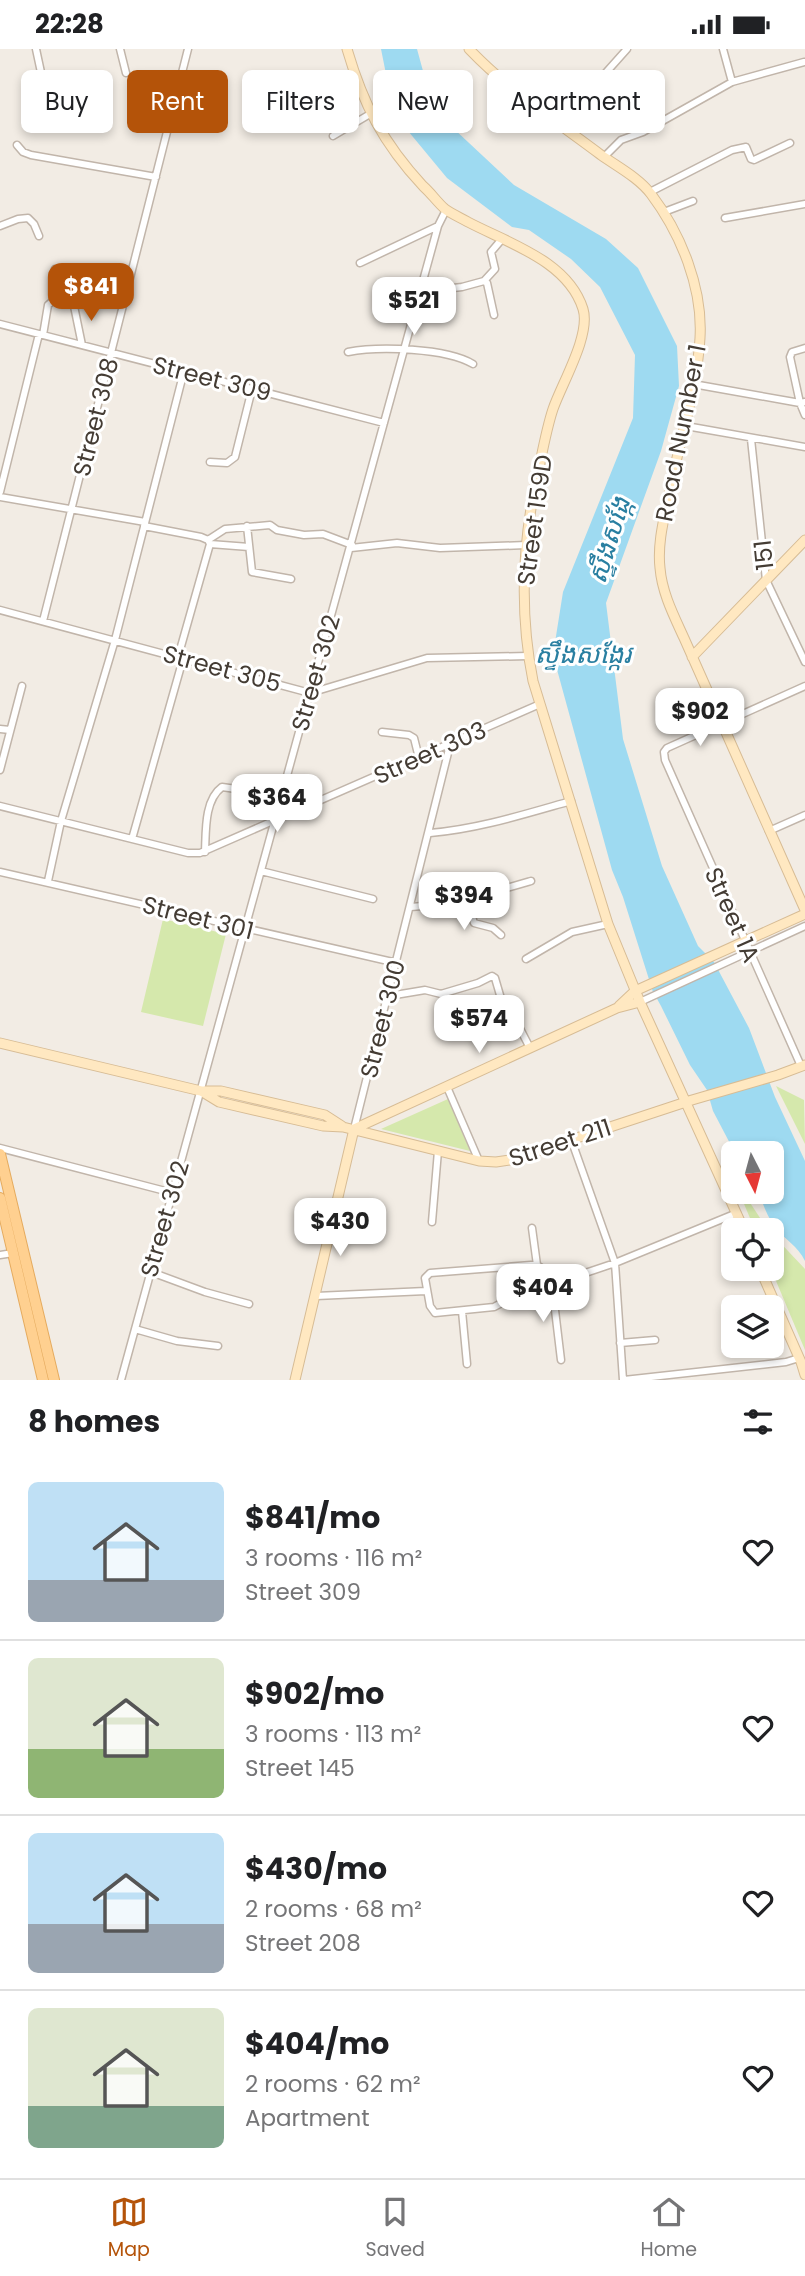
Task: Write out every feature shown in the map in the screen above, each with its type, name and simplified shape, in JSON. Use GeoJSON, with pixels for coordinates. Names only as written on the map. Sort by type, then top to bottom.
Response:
{"type":"FeatureCollection","features":[{"type":"Feature","properties":{"kind":"main road"},"geometry":{"type":"LineString","coordinates":[[0,1154],[54,1380]]}},
{"type":"Feature","properties":{"kind":"main road"},"geometry":{"type":"LineString","coordinates":[[0,1198],[43,1380]]}},
{"type":"Feature","properties":{"kind":"street"},"geometry":{"type":"LineString","coordinates":[[36,49],[40,70]]}},
{"type":"Feature","properties":{"kind":"street"},"geometry":{"type":"LineString","coordinates":[[120,49],[126,73]]}},
{"type":"Feature","properties":{"kind":"street","name":"Street 308"},"geometry":{"type":"LineString","coordinates":[[43,621],[188,49]]}},
{"type":"Feature","properties":{"kind":"street","name":"Street 159D"},"geometry":{"type":"LineString","coordinates":[[347,49],[370,114],[410,171],[446,210],[547,263],[562,276],[578,297],[585,320],[584,329],[552,411],[526,545],[523,590],[528,656],[540,704],[608,924],[635,991],[689,1101],[739,1218]]}},
{"type":"Feature","properties":{"kind":"street","name":"Road Number 1"},"geometry":{"type":"LineString","coordinates":[[469,49],[489,70]]}},
{"type":"Feature","properties":{"kind":"street"},"geometry":{"type":"LineString","coordinates":[[608,70],[627,49]]}},
{"type":"Feature","properties":{"kind":"street"},"geometry":{"type":"LineString","coordinates":[[723,49],[732,82]]}},
{"type":"Feature","properties":{"kind":"street"},"geometry":{"type":"LineString","coordinates":[[604,157],[621,140],[643,132],[732,82],[804,62]]}},
{"type":"Feature","properties":{"kind":"street"},"geometry":{"type":"LineString","coordinates":[[333,136],[370,114]]}},
{"type":"Feature","properties":{"kind":"street","name":"Road Number 1"},"geometry":{"type":"LineString","coordinates":[[572,133],[650,192],[676,232],[685,254],[697,306],[700,335],[659,558],[661,578],[667,600],[805,912]]}},
{"type":"Feature","properties":{"kind":"street"},"geometry":{"type":"LineString","coordinates":[[650,192],[732,150],[746,147],[754,160],[790,143]]}},
{"type":"Feature","properties":{"kind":"street"},"geometry":{"type":"LineString","coordinates":[[17,145],[23,152],[31,155],[156,177]]}},
{"type":"Feature","properties":{"kind":"street"},"geometry":{"type":"LineString","coordinates":[[664,212],[693,201]]}},
{"type":"Feature","properties":{"kind":"street"},"geometry":{"type":"LineString","coordinates":[[725,218],[805,204]]}},
{"type":"Feature","properties":{"kind":"street","name":"Street 302"},"geometry":{"type":"LineString","coordinates":[[121,1380],[438,226],[446,210]]}},
{"type":"Feature","properties":{"kind":"street"},"geometry":{"type":"LineString","coordinates":[[0,226],[28,218],[39,236]]}},
{"type":"Feature","properties":{"kind":"street"},"geometry":{"type":"LineString","coordinates":[[360,263],[438,226]]}},
{"type":"Feature","properties":{"kind":"street"},"geometry":{"type":"LineString","coordinates":[[423,282],[462,288],[484,281],[495,269],[491,253],[502,239]]}},
{"type":"Feature","properties":{"kind":"street"},"geometry":{"type":"LineString","coordinates":[[55,269],[60,295],[48,305],[0,495],[145,524],[209,542],[249,547]]}},
{"type":"Feature","properties":{"kind":"street"},"geometry":{"type":"LineString","coordinates":[[484,281],[487,283],[494,315]]}},
{"type":"Feature","properties":{"kind":"street"},"geometry":{"type":"LineString","coordinates":[[74,306],[82,345]]}},
{"type":"Feature","properties":{"kind":"street","name":"Street 309"},"geometry":{"type":"LineString","coordinates":[[0,324],[384,423]]}},
{"type":"Feature","properties":{"kind":"street"},"geometry":{"type":"LineString","coordinates":[[805,348],[792,352],[790,357],[805,415]]}},
{"type":"Feature","properties":{"kind":"street"},"geometry":{"type":"LineString","coordinates":[[348,352],[362,349],[404,350],[454,356],[473,364]]}},
{"type":"Feature","properties":{"kind":"street"},"geometry":{"type":"LineString","coordinates":[[48,881],[61,821],[115,641],[184,371]]}},
{"type":"Feature","properties":{"kind":"street"},"geometry":{"type":"LineString","coordinates":[[693,384],[803,403]]}},
{"type":"Feature","properties":{"kind":"street"},"geometry":{"type":"LineString","coordinates":[[210,462],[227,463],[234,457],[251,389]]}},
{"type":"Feature","properties":{"kind":"street"},"geometry":{"type":"LineString","coordinates":[[685,426],[805,447]]}},
{"type":"Feature","properties":{"kind":"street","name":"151"},"geometry":{"type":"LineString","coordinates":[[751,439],[766,580],[805,662]]}},
{"type":"Feature","properties":{"kind":"street"},"geometry":{"type":"LineString","coordinates":[[132,839],[209,542],[225,529],[270,524],[281,531],[304,535],[323,534],[351,546],[397,543],[440,548],[526,545]]}},
{"type":"Feature","properties":{"kind":"street"},"geometry":{"type":"LineString","coordinates":[[247,526],[252,572],[291,579]]}},
{"type":"Feature","properties":{"kind":"street"},"geometry":{"type":"LineString","coordinates":[[692,657],[805,540]]}},
{"type":"Feature","properties":{"kind":"street","name":"Street 305"},"geometry":{"type":"LineString","coordinates":[[0,610],[310,693],[427,658],[528,656]]}},
{"type":"Feature","properties":{"kind":"street"},"geometry":{"type":"LineString","coordinates":[[0,770],[22,686]]}},
{"type":"Feature","properties":{"kind":"street"},"geometry":{"type":"LineString","coordinates":[[721,723],[805,686]]}},
{"type":"Feature","properties":{"kind":"street","name":"Street 303"},"geometry":{"type":"LineString","coordinates":[[205,852],[540,704]]}},
{"type":"Feature","properties":{"kind":"street","name":"Street 1A"},"geometry":{"type":"LineString","coordinates":[[721,723],[667,748],[664,752],[665,760],[744,941],[804,1069]]}},
{"type":"Feature","properties":{"kind":"street"},"geometry":{"type":"LineString","coordinates":[[0,729],[10,730]]}},
{"type":"Feature","properties":{"kind":"street"},"geometry":{"type":"LineString","coordinates":[[382,732],[414,738],[419,758]]}},
{"type":"Feature","properties":{"kind":"street","name":"Street 300"},"geometry":{"type":"LineString","coordinates":[[354,1129],[450,745]]}},
{"type":"Feature","properties":{"kind":"street"},"geometry":{"type":"LineString","coordinates":[[0,806],[188,853],[205,852],[207,818],[216,791],[222,787],[236,789]]}},
{"type":"Feature","properties":{"kind":"street"},"geometry":{"type":"LineString","coordinates":[[429,832],[492,822],[571,801]]}},
{"type":"Feature","properties":{"kind":"street"},"geometry":{"type":"LineString","coordinates":[[769,831],[805,815]]}},
{"type":"Feature","properties":{"kind":"street","name":"Street 301"},"geometry":{"type":"LineString","coordinates":[[0,871],[397,963]]}},
{"type":"Feature","properties":{"kind":"street"},"geometry":{"type":"LineString","coordinates":[[261,871],[373,899]]}},
{"type":"Feature","properties":{"kind":"street"},"geometry":{"type":"LineString","coordinates":[[411,907],[467,900],[531,881]]}},
{"type":"Feature","properties":{"kind":"street"},"geometry":{"type":"LineString","coordinates":[[467,900],[472,922],[492,928],[501,935]]}},
{"type":"Feature","properties":{"kind":"street"},"geometry":{"type":"LineString","coordinates":[[617,1008],[635,991],[805,912]]}},
{"type":"Feature","properties":{"kind":"street"},"geometry":{"type":"LineString","coordinates":[[526,959],[572,932],[608,924]]}},
{"type":"Feature","properties":{"kind":"street"},"geometry":{"type":"LineString","coordinates":[[296,1380],[354,1129],[617,1008],[640,1002],[805,926]]}},
{"type":"Feature","properties":{"kind":"street"},"geometry":{"type":"LineString","coordinates":[[389,996],[425,990],[441,994],[492,976],[502,1002],[514,1017],[530,1048]]}},
{"type":"Feature","properties":{"kind":"street","name":"Street 211"},"geometry":{"type":"LineString","coordinates":[[0,1043],[201,1091],[219,1102],[323,1126],[354,1129],[496,1163],[689,1101],[804,1069]]}},
{"type":"Feature","properties":{"kind":"street"},"geometry":{"type":"LineString","coordinates":[[447,1087],[479,1161]]}},
{"type":"Feature","properties":{"kind":"street"},"geometry":{"type":"LineString","coordinates":[[571,1139],[615,1263],[623,1380],[786,1362],[799,1358]]}},
{"type":"Feature","properties":{"kind":"street"},"geometry":{"type":"LineString","coordinates":[[0,1147],[173,1193]]}},
{"type":"Feature","properties":{"kind":"street"},"geometry":{"type":"LineString","coordinates":[[432,1222],[438,1151]]}},
{"type":"Feature","properties":{"kind":"street"},"geometry":{"type":"LineString","coordinates":[[561,1282],[537,1265],[430,1273],[425,1278],[430,1305],[435,1313],[494,1307],[511,1298],[561,1282],[615,1263],[737,1213]]}},
{"type":"Feature","properties":{"kind":"street"},"geometry":{"type":"LineString","coordinates":[[531,1228],[537,1265]]}},
{"type":"Feature","properties":{"kind":"street"},"geometry":{"type":"LineString","coordinates":[[0,1255],[13,1253]]}},
{"type":"Feature","properties":{"kind":"street"},"geometry":{"type":"LineString","coordinates":[[150,1272],[205,1292],[249,1304]]}},
{"type":"Feature","properties":{"kind":"street"},"geometry":{"type":"LineString","coordinates":[[765,1281],[805,1375]]}},
{"type":"Feature","properties":{"kind":"street"},"geometry":{"type":"LineString","coordinates":[[552,1285],[561,1360]]}},
{"type":"Feature","properties":{"kind":"street"},"geometry":{"type":"LineString","coordinates":[[316,1296],[426,1291]]}},
{"type":"Feature","properties":{"kind":"street"},"geometry":{"type":"LineString","coordinates":[[462,1311],[467,1364]]}},
{"type":"Feature","properties":{"kind":"street"},"geometry":{"type":"LineString","coordinates":[[135,1329],[177,1341],[218,1346]]}},
{"type":"Feature","properties":{"kind":"street"},"geometry":{"type":"LineString","coordinates":[[620,1343],[655,1340]]}},
{"type":"Feature","properties":{"kind":"green space"},"geometry":{"type":"Polygon","coordinates":[[[163,919],[226,934],[203,1026],[141,1012],[163,919]]]}},
{"type":"Feature","properties":{"kind":"green space"},"geometry":{"type":"Polygon","coordinates":[[[776,1086],[804,1100],[805,1144],[776,1086]]]}},
{"type":"Feature","properties":{"kind":"green space"},"geometry":{"type":"Polygon","coordinates":[[[448,1099],[470,1151],[381,1129],[448,1099]]]}},
{"type":"Feature","properties":{"kind":"green space"},"geometry":{"type":"Polygon","coordinates":[[[744,1204],[751,1204],[760,1218],[750,1218],[744,1204]]]}},
{"type":"Feature","properties":{"kind":"green space"},"geometry":{"type":"Polygon","coordinates":[[[784,1247],[805,1269],[805,1350],[784,1295],[776,1281],[784,1281],[784,1247]]]}},
{"type":"Feature","properties":{"kind":"water","name":"ស្ទឹងសង្កែរ"},"geometry":{"type":"Polygon","coordinates":[[[381,49],[417,49],[423,70],[385,70],[381,49]]]}},
{"type":"Feature","properties":{"kind":"water","name":"ស្ទឹងសង្កែរ"},"geometry":{"type":"Polygon","coordinates":[[[410,133],[458,133],[514,185],[606,239],[638,268],[677,346],[679,386],[661,451],[606,603],[623,739],[662,866],[698,946],[714,962],[749,1028],[775,1097],[805,1161],[805,1261],[784,1237],[784,1218],[769,1218],[763,1204],[784,1204],[784,1141],[729,1141],[713,1111],[707,1090],[690,1065],[656,997],[650,996],[653,992],[612,870],[553,655],[563,592],[633,418],[635,355],[600,287],[571,259],[529,230],[512,227],[447,178],[410,133]]]}},
{"type":"Feature","properties":{"kind":"water label","name":"ស្ទឹងសង្កែ"},"geometry":{"type":"Point","coordinates":[609,540]}}]}
